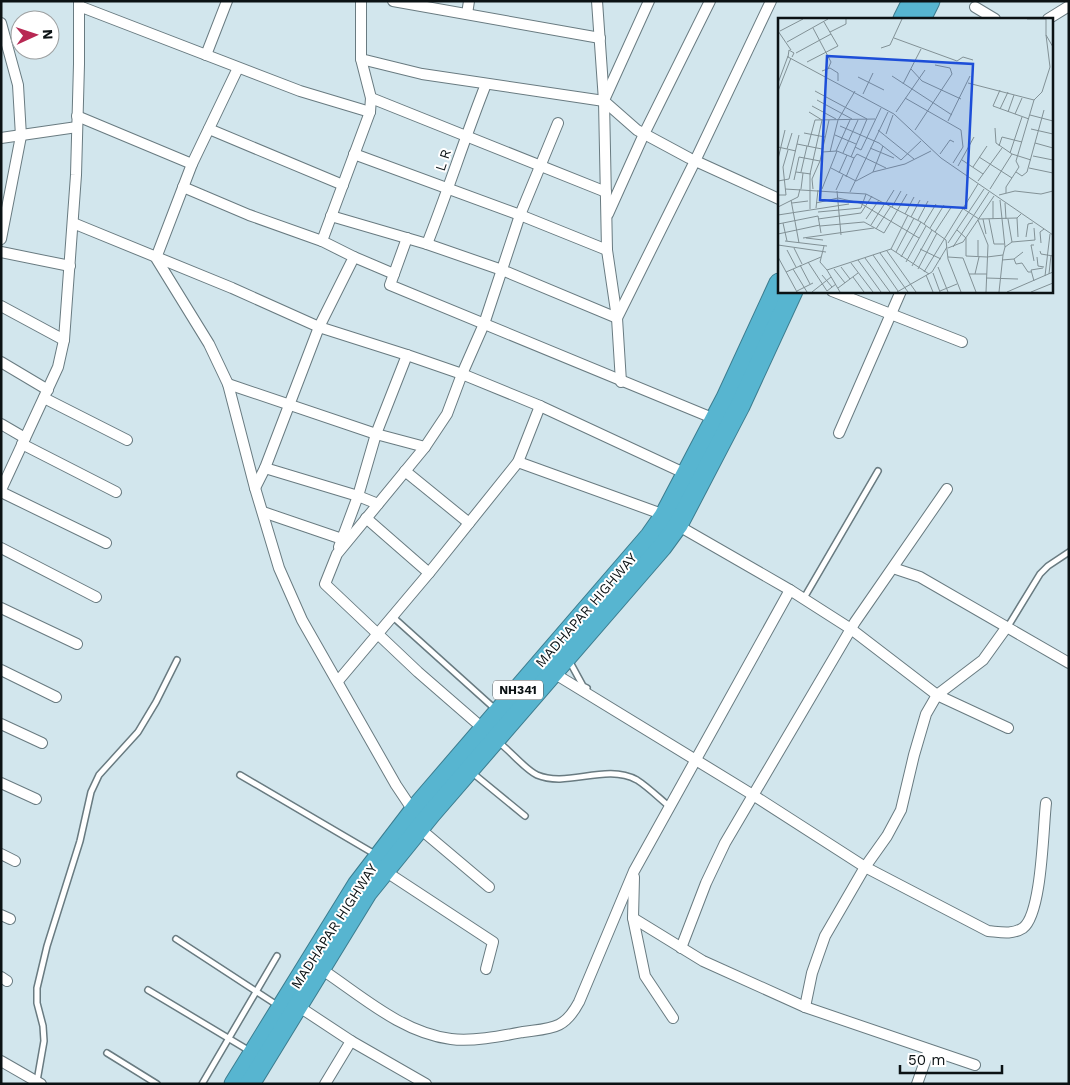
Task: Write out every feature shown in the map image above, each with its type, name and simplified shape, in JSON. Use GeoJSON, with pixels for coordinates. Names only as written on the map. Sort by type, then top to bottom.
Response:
{"type":"FeatureCollection","features":[{"type":"Feature","properties":{"kind":"highway"},"geometry":{"type":"LineString","coordinates":[[904,18],[912,1]]}},
{"type":"Feature","properties":{"kind":"highway"},"geometry":{"type":"LineString","coordinates":[[922,18],[930,1]]}},
{"type":"Feature","properties":{"kind":"highway","name":"MADHAPAR HIGHWAY"},"geometry":{"type":"LineString","coordinates":[[234,1084],[357,885],[419,804],[637,551],[664,516],[726,398],[778,285]]}},
{"type":"Feature","properties":{"kind":"highway","name":"MADHAPAR HIGHWAY"},"geometry":{"type":"LineString","coordinates":[[250,1084],[367,893],[420,828],[678,526],[740,406],[793,292]]}},
{"type":"Feature","properties":{"kind":"street"},"geometry":{"type":"LineString","coordinates":[[206,55],[228,1]]}},
{"type":"Feature","properties":{"kind":"street"},"geometry":{"type":"LineString","coordinates":[[322,241],[370,112],[371,98],[361,60],[361,1]]}},
{"type":"Feature","properties":{"kind":"street"},"geometry":{"type":"LineString","coordinates":[[393,1],[600,38]]}},
{"type":"Feature","properties":{"kind":"street"},"geometry":{"type":"LineString","coordinates":[[467,14],[469,1]]}},
{"type":"Feature","properties":{"kind":"street"},"geometry":{"type":"LineString","coordinates":[[597,1],[604,101],[607,250],[617,318],[621,382]]}},
{"type":"Feature","properties":{"kind":"street"},"geometry":{"type":"LineString","coordinates":[[604,101],[649,1]]}},
{"type":"Feature","properties":{"kind":"street"},"geometry":{"type":"LineString","coordinates":[[606,217],[644,134],[710,1]]}},
{"type":"Feature","properties":{"kind":"street"},"geometry":{"type":"LineString","coordinates":[[617,318],[695,161],[771,1]]}},
{"type":"Feature","properties":{"kind":"street"},"geometry":{"type":"LineString","coordinates":[[106,543],[2,487],[58,367],[64,340],[76,175],[80,64],[79,4],[238,68],[300,91],[370,112]]}},
{"type":"Feature","properties":{"kind":"street"},"geometry":{"type":"LineString","coordinates":[[974,4],[980,18]]}},
{"type":"Feature","properties":{"kind":"street"},"geometry":{"type":"LineString","coordinates":[[974,4],[994,18]]}},
{"type":"Feature","properties":{"kind":"street"},"geometry":{"type":"LineString","coordinates":[[1050,18],[1069,6]]}},
{"type":"Feature","properties":{"kind":"street"},"geometry":{"type":"LineString","coordinates":[[1,23],[18,85],[21,136],[1,239]]}},
{"type":"Feature","properties":{"kind":"street"},"geometry":{"type":"LineString","coordinates":[[361,60],[422,74],[604,101],[644,134],[695,161],[778,199]]}},
{"type":"Feature","properties":{"kind":"street"},"geometry":{"type":"LineString","coordinates":[[156,258],[192,164],[238,68]]}},
{"type":"Feature","properties":{"kind":"street","name":"L R"},"geometry":{"type":"LineString","coordinates":[[427,244],[486,84]]}},
{"type":"Feature","properties":{"kind":"street"},"geometry":{"type":"LineString","coordinates":[[371,98],[606,192]]}},
{"type":"Feature","properties":{"kind":"street"},"geometry":{"type":"LineString","coordinates":[[77,116],[192,164]]}},
{"type":"Feature","properties":{"kind":"street"},"geometry":{"type":"LineString","coordinates":[[337,554],[425,447],[447,414],[484,324],[520,215],[558,123]]}},
{"type":"Feature","properties":{"kind":"street"},"geometry":{"type":"LineString","coordinates":[[1,138],[77,127]]}},
{"type":"Feature","properties":{"kind":"street"},"geometry":{"type":"LineString","coordinates":[[209,129],[343,184]]}},
{"type":"Feature","properties":{"kind":"street"},"geometry":{"type":"LineString","coordinates":[[354,154],[520,215],[607,250]]}},
{"type":"Feature","properties":{"kind":"street"},"geometry":{"type":"LineString","coordinates":[[183,188],[249,215],[322,241],[394,274]]}},
{"type":"Feature","properties":{"kind":"street"},"geometry":{"type":"LineString","coordinates":[[331,216],[427,244],[502,270],[617,318]]}},
{"type":"Feature","properties":{"kind":"street"},"geometry":{"type":"LineString","coordinates":[[73,223],[232,288],[319,327],[462,374],[540,406],[682,472]]}},
{"type":"Feature","properties":{"kind":"street"},"geometry":{"type":"LineString","coordinates":[[407,238],[390,285],[621,382],[710,417]]}},
{"type":"Feature","properties":{"kind":"street"},"geometry":{"type":"LineString","coordinates":[[1,252],[70,266]]}},
{"type":"Feature","properties":{"kind":"street"},"geometry":{"type":"LineString","coordinates":[[256,488],[319,327],[354,257]]}},
{"type":"Feature","properties":{"kind":"street"},"geometry":{"type":"LineString","coordinates":[[156,258],[208,344],[228,384],[279,568],[302,620],[386,768],[410,806]]}},
{"type":"Feature","properties":{"kind":"street"},"geometry":{"type":"LineString","coordinates":[[835,292],[962,342]]}},
{"type":"Feature","properties":{"kind":"street"},"geometry":{"type":"LineString","coordinates":[[839,433],[900,292]]}},
{"type":"Feature","properties":{"kind":"street"},"geometry":{"type":"LineString","coordinates":[[1,306],[64,340]]}},
{"type":"Feature","properties":{"kind":"street"},"geometry":{"type":"LineString","coordinates":[[408,355],[376,434],[358,496],[325,584],[418,672],[479,725]]}},
{"type":"Feature","properties":{"kind":"street"},"geometry":{"type":"LineString","coordinates":[[1,362],[46,394],[127,440]]}},
{"type":"Feature","properties":{"kind":"street"},"geometry":{"type":"LineString","coordinates":[[228,384],[376,434],[425,447]]}},
{"type":"Feature","properties":{"kind":"street"},"geometry":{"type":"LineString","coordinates":[[338,681],[393,617],[518,462],[540,406]]}},
{"type":"Feature","properties":{"kind":"street"},"geometry":{"type":"LineString","coordinates":[[1,424],[24,441],[116,492]]}},
{"type":"Feature","properties":{"kind":"street"},"geometry":{"type":"LineString","coordinates":[[518,462],[659,513]]}},
{"type":"Feature","properties":{"kind":"street"},"geometry":{"type":"LineString","coordinates":[[265,468],[358,496],[378,504]]}},
{"type":"Feature","properties":{"kind":"street"},"geometry":{"type":"LineString","coordinates":[[405,471],[469,523]]}},
{"type":"Feature","properties":{"kind":"street"},"geometry":{"type":"LineString","coordinates":[[681,948],[713,867],[725,843],[851,629],[947,488]]}},
{"type":"Feature","properties":{"kind":"street"},"geometry":{"type":"LineString","coordinates":[[263,512],[342,539]]}},
{"type":"Feature","properties":{"kind":"street"},"geometry":{"type":"LineString","coordinates":[[366,518],[429,573]]}},
{"type":"Feature","properties":{"kind":"street"},"geometry":{"type":"LineString","coordinates":[[684,529],[790,590],[851,629],[936,696],[1008,728]]}},
{"type":"Feature","properties":{"kind":"street"},"geometry":{"type":"LineString","coordinates":[[1,548],[96,597]]}},
{"type":"Feature","properties":{"kind":"street"},"geometry":{"type":"LineString","coordinates":[[893,568],[920,578],[1069,663]]}},
{"type":"Feature","properties":{"kind":"street"},"geometry":{"type":"LineString","coordinates":[[327,973],[384,1012],[416,1031],[451,1039],[488,1038],[554,1028],[571,1017],[634,871],[790,590]]}},
{"type":"Feature","properties":{"kind":"street"},"geometry":{"type":"LineString","coordinates":[[1,608],[77,644]]}},
{"type":"Feature","properties":{"kind":"street"},"geometry":{"type":"LineString","coordinates":[[805,1007],[812,973],[825,936],[865,868],[888,836],[901,810],[926,714],[936,696],[983,660],[1006,628]]}},
{"type":"Feature","properties":{"kind":"street"},"geometry":{"type":"LineString","coordinates":[[1,670],[56,697]]}},
{"type":"Feature","properties":{"kind":"street"},"geometry":{"type":"LineString","coordinates":[[560,677],[753,795],[865,868],[988,931],[1007,934],[1023,928],[1032,915],[1037,895],[1046,802]]}},
{"type":"Feature","properties":{"kind":"street"},"geometry":{"type":"LineString","coordinates":[[1,724],[42,742]]}},
{"type":"Feature","properties":{"kind":"street"},"geometry":{"type":"LineString","coordinates":[[1,783],[36,799]]}},
{"type":"Feature","properties":{"kind":"street"},"geometry":{"type":"LineString","coordinates":[[425,833],[489,887]]}},
{"type":"Feature","properties":{"kind":"street"},"geometry":{"type":"LineString","coordinates":[[1,854],[15,861]]}},
{"type":"Feature","properties":{"kind":"street"},"geometry":{"type":"LineString","coordinates":[[634,871],[633,918],[645,976],[674,1018]]}},
{"type":"Feature","properties":{"kind":"street"},"geometry":{"type":"LineString","coordinates":[[391,875],[493,942],[486,969]]}},
{"type":"Feature","properties":{"kind":"street"},"geometry":{"type":"LineString","coordinates":[[633,918],[703,961],[805,1007],[975,1065]]}},
{"type":"Feature","properties":{"kind":"street"},"geometry":{"type":"LineString","coordinates":[[304,1010],[351,1041],[426,1084]]}},
{"type":"Feature","properties":{"kind":"street"},"geometry":{"type":"LineString","coordinates":[[324,1084],[351,1041]]}},
{"type":"Feature","properties":{"kind":"street"},"geometry":{"type":"LineString","coordinates":[[917,1084],[929,1050]]}},
{"type":"Feature","properties":{"kind":"street"},"geometry":{"type":"LineString","coordinates":[[1,1061],[39,1082]]}},
{"type":"Feature","properties":{"kind":"lane"},"geometry":{"type":"LineString","coordinates":[[804,599],[878,471]]}},
{"type":"Feature","properties":{"kind":"lane"},"geometry":{"type":"LineString","coordinates":[[1006,628],[1040,574],[1048,566],[1069,552]]}},
{"type":"Feature","properties":{"kind":"lane"},"geometry":{"type":"LineString","coordinates":[[393,617],[494,708]]}},
{"type":"Feature","properties":{"kind":"lane"},"geometry":{"type":"LineString","coordinates":[[39,1082],[44,1041],[43,1026],[37,1003],[37,988],[47,946],[80,841],[91,792],[99,775],[138,732],[156,702],[177,660]]}},
{"type":"Feature","properties":{"kind":"lane"},"geometry":{"type":"LineString","coordinates":[[571,664],[583,686],[696,760]]}},
{"type":"Feature","properties":{"kind":"lane"},"geometry":{"type":"LineString","coordinates":[[502,745],[534,774],[539,776],[556,779],[620,774],[636,780],[670,807]]}},
{"type":"Feature","properties":{"kind":"lane"},"geometry":{"type":"LineString","coordinates":[[240,775],[373,853]]}},
{"type":"Feature","properties":{"kind":"lane"},"geometry":{"type":"LineString","coordinates":[[475,775],[524,816]]}},
{"type":"Feature","properties":{"kind":"lane"},"geometry":{"type":"LineString","coordinates":[[176,939],[277,1005]]}},
{"type":"Feature","properties":{"kind":"lane"},"geometry":{"type":"LineString","coordinates":[[202,1084],[278,956]]}},
{"type":"Feature","properties":{"kind":"lane"},"geometry":{"type":"LineString","coordinates":[[148,990],[248,1050]]}},
{"type":"Feature","properties":{"kind":"lane"},"geometry":{"type":"LineString","coordinates":[[107,1053],[157,1084]]}}]}
